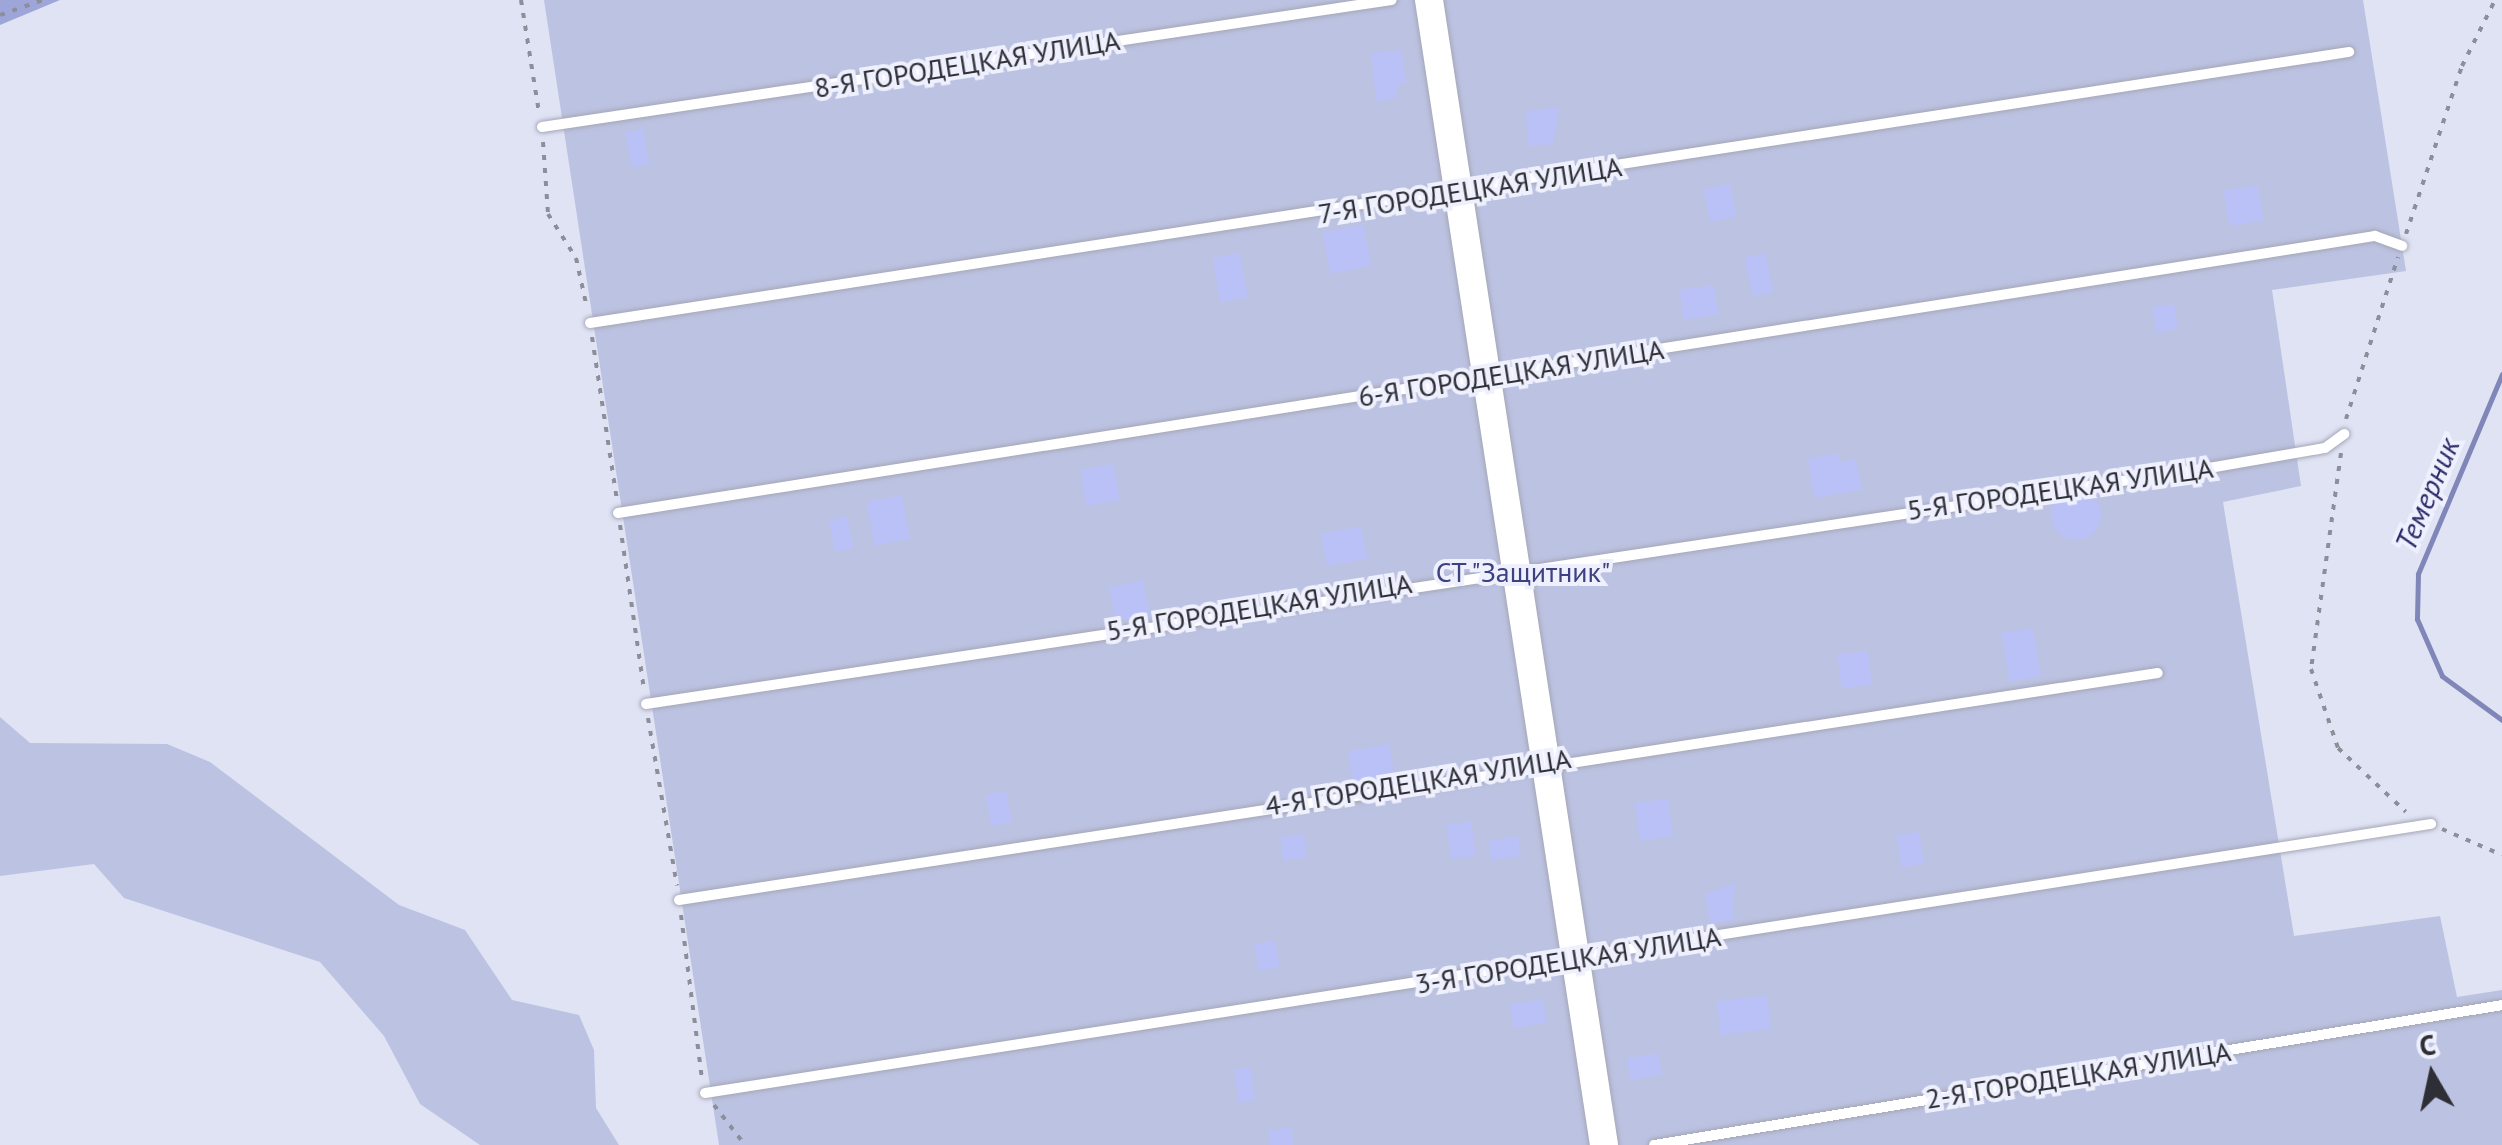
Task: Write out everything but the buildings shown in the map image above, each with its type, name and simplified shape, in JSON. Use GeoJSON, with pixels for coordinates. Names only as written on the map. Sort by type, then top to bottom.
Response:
{"type":"FeatureCollection","features":[{"type":"Feature","properties":{"kind":"street"},"geometry":{"type":"LineString","coordinates":[[1429,0],[1460,192],[1483,378],[1604,1145]]}},
{"type":"Feature","properties":{"kind":"lane","name":"8-Я ГОРОДЕЦКАЯ УЛИЦА"},"geometry":{"type":"LineString","coordinates":[[542,128],[1392,0]]}},
{"type":"Feature","properties":{"kind":"lane","name":"7-Я ГОРОДЕЦКАЯ УЛИЦА"},"geometry":{"type":"LineString","coordinates":[[590,323],[1460,192],[2349,52]]}},
{"type":"Feature","properties":{"kind":"lane","name":"6-Я ГОРОДЕЦКАЯ УЛИЦА"},"geometry":{"type":"LineString","coordinates":[[618,512],[2375,236],[2402,246]]}},
{"type":"Feature","properties":{"kind":"lane","name":"5-Я ГОРОДЕЦКАЯ УЛИЦА"},"geometry":{"type":"LineString","coordinates":[[646,704],[1513,568],[2209,468],[2326,448],[2344,434]]}},
{"type":"Feature","properties":{"kind":"lane","name":"4-Я ГОРОДЕЦКАЯ УЛИЦА"},"geometry":{"type":"LineString","coordinates":[[679,900],[1544,762],[2158,674]]}},
{"type":"Feature","properties":{"kind":"lane","name":"3-Я ГОРОДЕЦКАЯ УЛИЦА"},"geometry":{"type":"LineString","coordinates":[[705,1093],[2431,824]]}},
{"type":"Feature","properties":{"kind":"lane","name":"2-Я ГОРОДЕЦКАЯ УЛИЦА"},"geometry":{"type":"LineString","coordinates":[[1654,1145],[2502,1005]]}},
{"type":"Feature","properties":{"kind":"path"},"geometry":{"type":"LineString","coordinates":[[0,15],[44,0]]}},
{"type":"Feature","properties":{"kind":"path"},"geometry":{"type":"LineString","coordinates":[[521,0],[542,128],[548,214],[576,258],[590,323],[705,1093],[745,1145]]}},
{"type":"Feature","properties":{"kind":"path"},"geometry":{"type":"LineString","coordinates":[[2495,0],[2462,66],[2344,434],[2311,669],[2338,748],[2395,807],[2502,854]]}},
{"type":"Feature","properties":{"kind":"green space","name":"СТ \"Защитник\""},"geometry":{"type":"Polygon","coordinates":[[[544,0],[2363,0],[2406,271],[2272,290],[2301,486],[2223,502],[2294,936],[2440,916],[2457,997],[2502,990],[2502,1145],[719,1145],[544,0]]]}},
{"type":"Feature","properties":{"kind":"green space"},"geometry":{"type":"Polygon","coordinates":[[[0,717],[30,743],[167,744],[210,762],[399,905],[465,930],[512,1000],[579,1015],[594,1050],[596,1108],[619,1145],[480,1145],[420,1104],[384,1036],[320,962],[124,898],[94,864],[0,876],[0,717]]]}},
{"type":"Feature","properties":{"kind":"shaded area"},"geometry":{"type":"Polygon","coordinates":[[[0,0],[60,0],[0,25],[0,0]]]}},
{"type":"Feature","properties":{"kind":"waterway","name":"Темерник"},"geometry":{"type":"LineString","coordinates":[[2502,374],[2418,574],[2417,619],[2442,676],[2502,720]]}}]}
